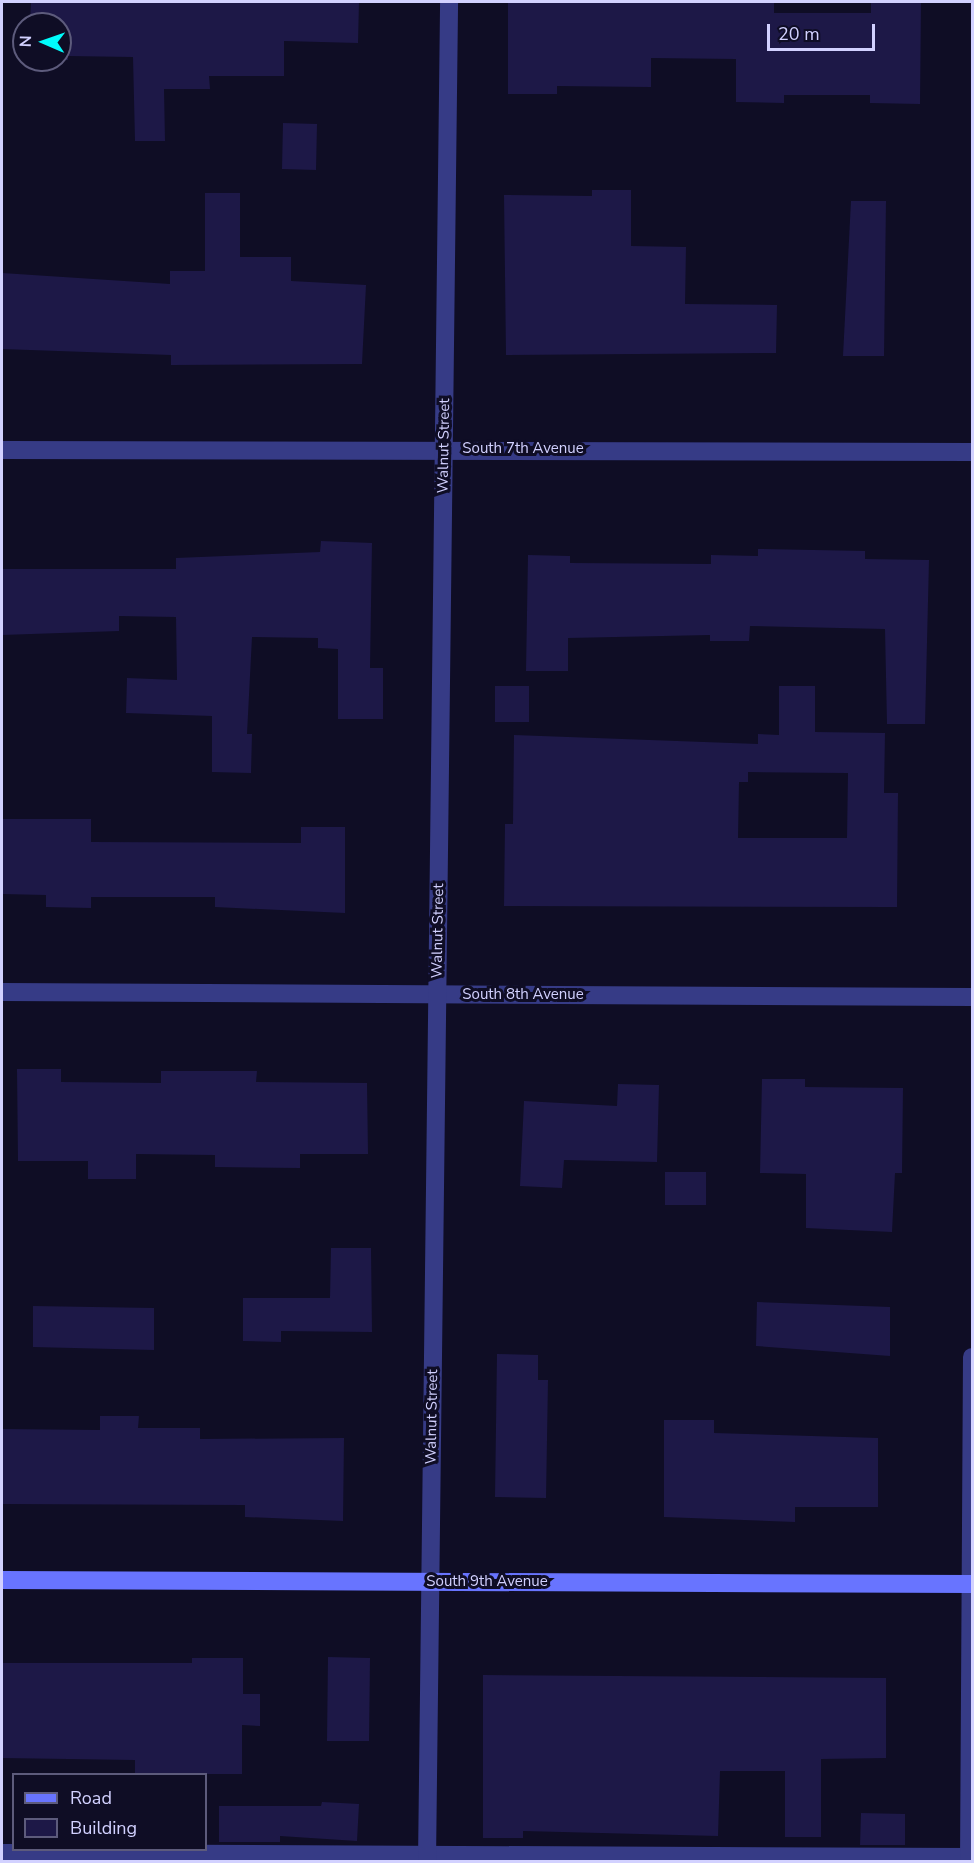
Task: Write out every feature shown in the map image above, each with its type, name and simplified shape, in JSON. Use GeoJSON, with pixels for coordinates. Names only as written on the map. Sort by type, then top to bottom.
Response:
{"type":"FeatureCollection","features":[{"type":"Feature","properties":{"kind":"street","name":"Walnut Street"},"geometry":{"type":"LineString","coordinates":[[427,1858],[449,2]]}},
{"type":"Feature","properties":{"kind":"street","name":"South 7th Avenue"},"geometry":{"type":"LineString","coordinates":[[2,450],[444,449],[972,452]]}},
{"type":"Feature","properties":{"kind":"street","name":"South 8th Avenue"},"geometry":{"type":"LineString","coordinates":[[2,992],[972,997]]}},
{"type":"Feature","properties":{"kind":"street"},"geometry":{"type":"LineString","coordinates":[[2,1853],[427,1858],[970,1858],[972,1357]]}},
{"type":"Feature","properties":{"kind":"street","name":"South 9th Avenue"},"geometry":{"type":"LineString","coordinates":[[2,1580],[971,1584]]}},
{"type":"Feature","properties":{"kind":"building"},"geometry":{"type":"Polygon","coordinates":[[[31,2],[359,2],[358,43],[284,41],[284,76],[209,76],[210,89],[164,89],[165,141],[135,141],[133,57],[72,56],[72,12],[31,12],[31,2]]]}},
{"type":"Feature","properties":{"kind":"building"},"geometry":{"type":"Polygon","coordinates":[[[508,2],[774,2],[774,13],[871,13],[871,2],[921,2],[920,104],[870,103],[870,95],[784,95],[784,103],[736,102],[736,59],[651,58],[651,87],[557,86],[557,94],[508,94],[508,2]]]}},
{"type":"Feature","properties":{"kind":"building"},"geometry":{"type":"Polygon","coordinates":[[[283,123],[317,124],[316,170],[282,169],[283,123]]]}},
{"type":"Feature","properties":{"kind":"building"},"geometry":{"type":"Polygon","coordinates":[[[592,190],[631,190],[631,246],[686,247],[685,304],[777,305],[776,353],[506,355],[504,195],[592,196],[592,190]]]}},
{"type":"Feature","properties":{"kind":"building"},"geometry":{"type":"Polygon","coordinates":[[[205,193],[240,193],[240,257],[291,257],[291,281],[366,285],[362,364],[171,365],[171,355],[2,349],[2,273],[170,284],[170,271],[205,271],[205,193]]]}},
{"type":"Feature","properties":{"kind":"building"},"geometry":{"type":"Polygon","coordinates":[[[851,201],[886,201],[884,356],[843,356],[851,201]]]}},
{"type":"Feature","properties":{"kind":"building"},"geometry":{"type":"Polygon","coordinates":[[[321,541],[372,543],[370,668],[383,668],[383,719],[338,719],[338,649],[318,648],[318,638],[252,637],[247,734],[252,734],[251,773],[212,772],[212,716],[126,713],[127,678],[177,680],[176,617],[119,616],[119,631],[2,635],[2,569],[176,569],[176,558],[320,552],[321,541]]]}},
{"type":"Feature","properties":{"kind":"building"},"geometry":{"type":"Polygon","coordinates":[[[758,549],[865,551],[865,559],[929,560],[925,724],[887,724],[885,629],[750,626],[749,641],[710,641],[710,635],[568,638],[568,671],[526,671],[528,555],[570,556],[570,563],[711,564],[711,555],[758,556],[758,549]]]}},
{"type":"Feature","properties":{"kind":"building"},"geometry":{"type":"Polygon","coordinates":[[[495,686],[529,686],[529,722],[495,722],[495,686]]]}},
{"type":"Feature","properties":{"kind":"building"},"geometry":{"type":"Polygon","coordinates":[[[779,686],[815,686],[815,732],[885,733],[884,793],[898,793],[897,907],[504,906],[505,824],[513,824],[514,735],[758,744],[758,734],[779,735],[779,686]],[[748,772],[748,782],[739,782],[738,838],[847,838],[848,773],[748,772]]]}},
{"type":"Feature","properties":{"kind":"building"},"geometry":{"type":"Polygon","coordinates":[[[2,819],[91,819],[91,842],[301,843],[301,827],[345,827],[345,913],[215,907],[215,897],[91,897],[91,908],[46,907],[46,895],[2,894],[2,819]]]}},
{"type":"Feature","properties":{"kind":"building"},"geometry":{"type":"Polygon","coordinates":[[[17,1069],[61,1069],[61,1082],[161,1083],[161,1071],[257,1071],[256,1082],[367,1083],[368,1154],[300,1154],[300,1168],[215,1167],[215,1155],[136,1154],[136,1179],[88,1179],[88,1161],[18,1161],[17,1069]]]}},
{"type":"Feature","properties":{"kind":"building"},"geometry":{"type":"Polygon","coordinates":[[[762,1079],[805,1079],[805,1087],[903,1088],[902,1173],[895,1173],[892,1232],[806,1228],[806,1174],[760,1173],[762,1079]]]}},
{"type":"Feature","properties":{"kind":"building"},"geometry":{"type":"Polygon","coordinates":[[[618,1084],[659,1085],[657,1162],[564,1160],[562,1188],[520,1186],[524,1101],[617,1106],[618,1084]]]}},
{"type":"Feature","properties":{"kind":"building"},"geometry":{"type":"Polygon","coordinates":[[[665,1172],[706,1172],[706,1205],[665,1205],[665,1172]]]}},
{"type":"Feature","properties":{"kind":"building"},"geometry":{"type":"Polygon","coordinates":[[[331,1248],[371,1248],[372,1332],[281,1331],[281,1342],[243,1341],[243,1298],[330,1298],[331,1248]]]}},
{"type":"Feature","properties":{"kind":"building"},"geometry":{"type":"Polygon","coordinates":[[[757,1302],[890,1307],[890,1356],[756,1346],[757,1302]]]}},
{"type":"Feature","properties":{"kind":"building"},"geometry":{"type":"Polygon","coordinates":[[[33,1306],[154,1308],[154,1350],[33,1347],[33,1306]]]}},
{"type":"Feature","properties":{"kind":"building"},"geometry":{"type":"Polygon","coordinates":[[[497,1354],[538,1355],[538,1380],[548,1380],[546,1498],[495,1497],[497,1354]]]}},
{"type":"Feature","properties":{"kind":"building"},"geometry":{"type":"Polygon","coordinates":[[[100,1416],[139,1416],[138,1428],[200,1428],[200,1439],[344,1438],[343,1521],[245,1517],[245,1505],[2,1504],[2,1429],[100,1430],[100,1416]]]}},
{"type":"Feature","properties":{"kind":"building"},"geometry":{"type":"Polygon","coordinates":[[[664,1420],[714,1420],[714,1433],[878,1438],[878,1507],[795,1507],[795,1522],[664,1517],[664,1420]]]}},
{"type":"Feature","properties":{"kind":"building"},"geometry":{"type":"Polygon","coordinates":[[[328,1657],[370,1658],[369,1741],[327,1741],[328,1657]]]}},
{"type":"Feature","properties":{"kind":"building"},"geometry":{"type":"Polygon","coordinates":[[[192,1658],[243,1658],[243,1694],[260,1694],[260,1726],[242,1725],[242,1774],[135,1773],[135,1760],[2,1758],[2,1663],[192,1663],[192,1658]]]}},
{"type":"Feature","properties":{"kind":"building"},"geometry":{"type":"Polygon","coordinates":[[[483,1675],[886,1678],[886,1758],[821,1759],[821,1837],[785,1837],[785,1771],[720,1771],[718,1836],[523,1831],[523,1838],[483,1838],[483,1675]]]}},
{"type":"Feature","properties":{"kind":"building"},"geometry":{"type":"Polygon","coordinates":[[[322,1802],[359,1804],[357,1841],[280,1836],[280,1842],[219,1842],[219,1806],[321,1806],[322,1802]]]}},
{"type":"Feature","properties":{"kind":"building"},"geometry":{"type":"Polygon","coordinates":[[[861,1813],[905,1814],[905,1845],[860,1845],[861,1813]]]}}]}
